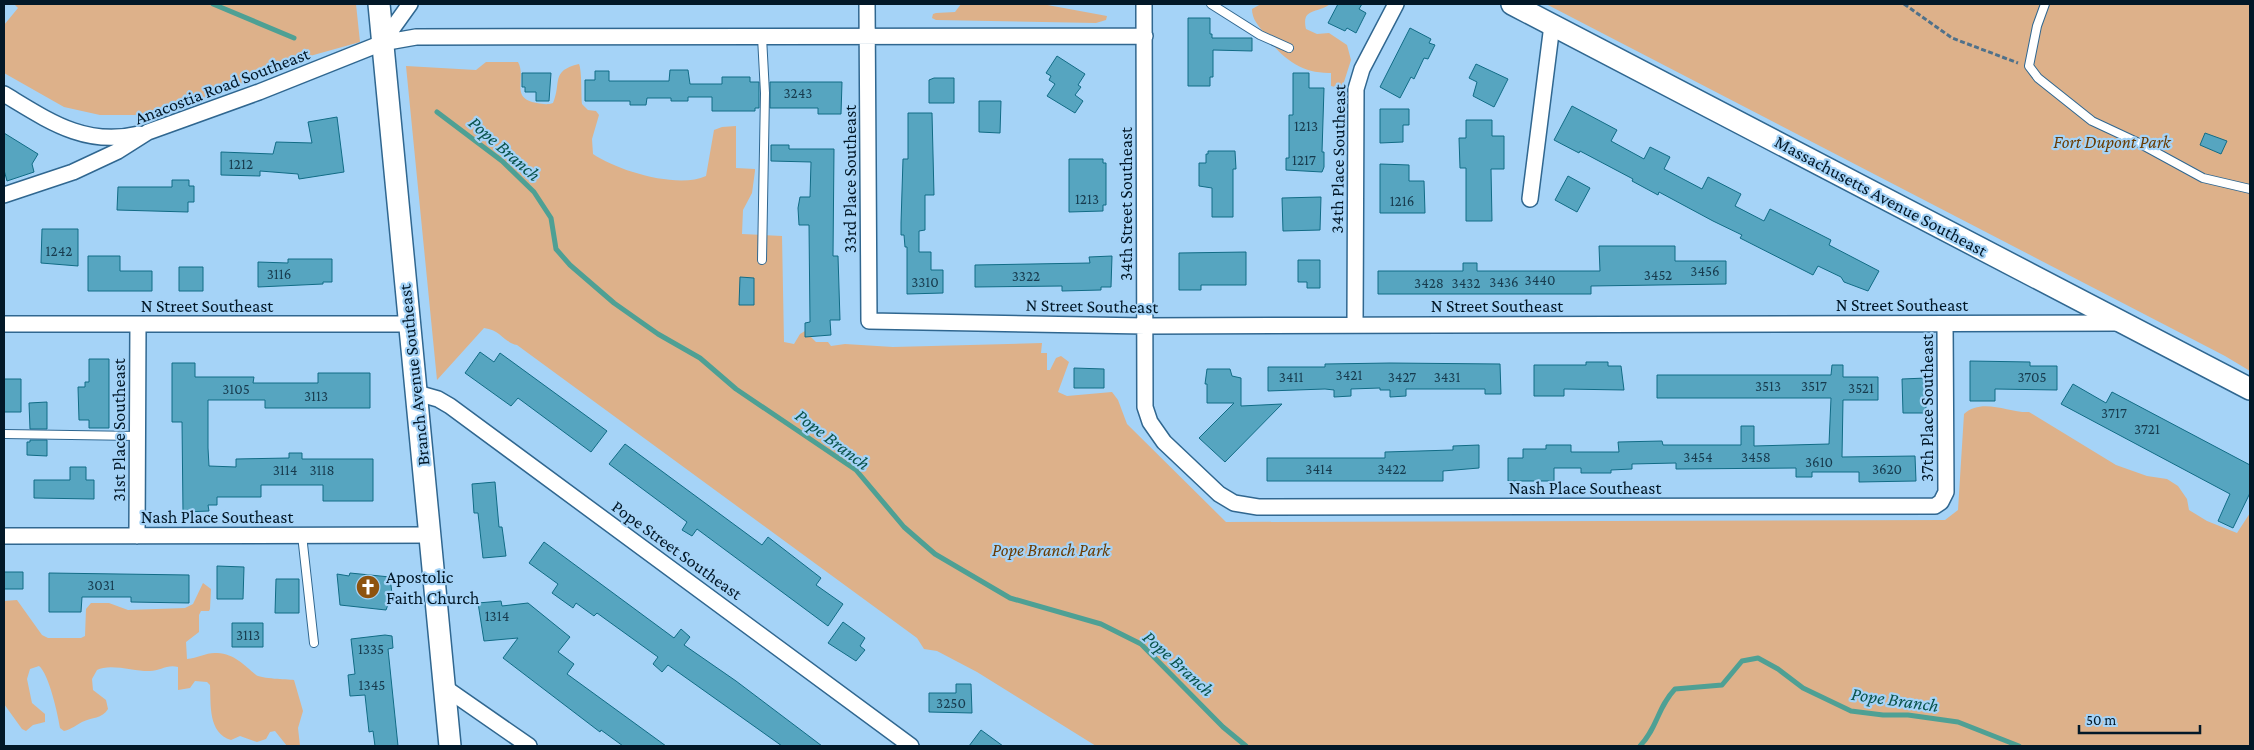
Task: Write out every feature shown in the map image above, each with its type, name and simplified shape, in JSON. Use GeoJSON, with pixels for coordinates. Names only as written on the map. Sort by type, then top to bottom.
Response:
{"type":"FeatureCollection","features":[{"type":"Feature","properties":{"kind":"street","name":"Branch Avenue Southeast"},"geometry":{"type":"LineString","coordinates":[[379,4],[450,746]]}},
{"type":"Feature","properties":{"kind":"street"},"geometry":{"type":"LineString","coordinates":[[382,43],[410,4]]}},
{"type":"Feature","properties":{"kind":"street","name":"33rd Place Southeast"},"geometry":{"type":"LineString","coordinates":[[867,4],[870,322]]}},
{"type":"Feature","properties":{"kind":"street","name":"34th Street Southeast"},"geometry":{"type":"LineString","coordinates":[[1144,4],[1144,393],[1150,422],[1164,442],[1220,494]]}},
{"type":"Feature","properties":{"kind":"street","name":"34th Place Southeast"},"geometry":{"type":"LineString","coordinates":[[1354,325],[1356,89],[1362,68],[1396,4]]}},
{"type":"Feature","properties":{"kind":"street","name":"Massachusetts Avenue Southeast"},"geometry":{"type":"LineString","coordinates":[[1512,4],[2250,389]]}},
{"type":"Feature","properties":{"kind":"street"},"geometry":{"type":"LineString","coordinates":[[1530,199],[1552,25]]}},
{"type":"Feature","properties":{"kind":"street","name":"Anacostia Road Southeast"},"geometry":{"type":"LineString","coordinates":[[4,195],[89,165],[148,132],[259,92],[382,43],[416,37],[1145,36]]}},
{"type":"Feature","properties":{"kind":"street"},"geometry":{"type":"LineString","coordinates":[[4,94],[53,122],[83,136],[110,138],[148,132]]}},
{"type":"Feature","properties":{"kind":"street","name":"N Street Southeast"},"geometry":{"type":"LineString","coordinates":[[870,322],[1145,326],[2124,323]]}},
{"type":"Feature","properties":{"kind":"street","name":"N Street Southeast"},"geometry":{"type":"LineString","coordinates":[[4,324],[409,324]]}},
{"type":"Feature","properties":{"kind":"street","name":"31st Place Southeast"},"geometry":{"type":"LineString","coordinates":[[137,536],[138,324]]}},
{"type":"Feature","properties":{"kind":"street","name":"37th Place Southeast"},"geometry":{"type":"LineString","coordinates":[[1945,324],[1946,492]]}},
{"type":"Feature","properties":{"kind":"street","name":"Pope Street Southeast"},"geometry":{"type":"LineString","coordinates":[[416,393],[438,399],[450,406],[911,746]]}},
{"type":"Feature","properties":{"kind":"street","name":"Nash Place Southeast"},"geometry":{"type":"LineString","coordinates":[[1220,494],[1234,503],[1258,507],[1930,507],[1941,502],[1946,492]]}},
{"type":"Feature","properties":{"kind":"street","name":"Nash Place Southeast"},"geometry":{"type":"LineString","coordinates":[[4,536],[430,535]]}},
{"type":"Feature","properties":{"kind":"street"},"geometry":{"type":"LineString","coordinates":[[444,687],[529,746]]}},
{"type":"Feature","properties":{"kind":"lane"},"geometry":{"type":"LineString","coordinates":[[1211,4],[1260,35],[1289,48]]}},
{"type":"Feature","properties":{"kind":"lane"},"geometry":{"type":"LineString","coordinates":[[2045,4],[2037,26],[2029,66],[2038,78],[2092,121],[2137,142],[2203,178],[2250,189]]}},
{"type":"Feature","properties":{"kind":"lane"},"geometry":{"type":"LineString","coordinates":[[762,37],[765,93],[762,260]]}},
{"type":"Feature","properties":{"kind":"lane"},"geometry":{"type":"LineString","coordinates":[[4,434],[138,436]]}},
{"type":"Feature","properties":{"kind":"lane"},"geometry":{"type":"LineString","coordinates":[[302,535],[314,643]]}},
{"type":"Feature","properties":{"kind":"path"},"geometry":{"type":"LineString","coordinates":[[1904,4],[1952,38],[2029,66]]}},
{"type":"Feature","properties":{"kind":"green space"},"geometry":{"type":"Polygon","coordinates":[[[14,4],[356,4],[360,42],[303,58],[225,91],[155,115],[100,115],[64,107],[4,73],[4,25],[18,8],[14,4]]]}},
{"type":"Feature","properties":{"kind":"green space"},"geometry":{"type":"Polygon","coordinates":[[[961,4],[1042,4],[1107,16],[1106,20],[1096,23],[936,20],[932,18],[933,14],[936,13],[955,12],[961,4]]]}},
{"type":"Feature","properties":{"kind":"green space"},"geometry":{"type":"Polygon","coordinates":[[[1261,4],[1330,4],[1308,14],[1305,22],[1306,29],[1317,34],[1329,33],[1347,45],[1351,60],[1343,85],[1339,88],[1331,86],[1331,73],[1310,71],[1292,62],[1277,50],[1253,16],[1252,9],[1261,4]]]}},
{"type":"Feature","properties":{"kind":"green space","name":"Fort Dupont Park"},"geometry":{"type":"Polygon","coordinates":[[[1546,4],[2250,4],[2250,371],[2225,356],[1546,4]]]}},
{"type":"Feature","properties":{"kind":"green space","name":"Pope Branch Park"},"geometry":{"type":"Polygon","coordinates":[[[486,62],[518,62],[521,75],[520,87],[523,97],[529,101],[545,104],[553,103],[560,74],[564,70],[579,64],[582,104],[588,110],[596,111],[599,115],[592,139],[593,154],[632,172],[680,180],[706,176],[714,130],[722,127],[736,126],[736,168],[755,169],[752,193],[743,210],[742,234],[782,236],[784,342],[794,344],[800,334],[805,331],[805,337],[811,337],[816,342],[828,342],[831,346],[845,344],[893,347],[1042,343],[1041,353],[1047,353],[1047,370],[1050,370],[1056,358],[1061,356],[1069,362],[1058,392],[1067,396],[1112,392],[1118,400],[1127,424],[1226,522],[1945,520],[1958,510],[1964,414],[1971,409],[1987,406],[2029,412],[2116,465],[2147,476],[2167,479],[2178,486],[2187,499],[2189,510],[2207,521],[2237,533],[2250,513],[2250,746],[1096,746],[977,672],[937,651],[924,649],[917,638],[517,345],[494,331],[484,328],[437,380],[406,66],[476,70],[486,62]]]}},
{"type":"Feature","properties":{"kind":"green space"},"geometry":{"type":"Polygon","coordinates":[[[203,583],[211,589],[210,609],[209,611],[201,611],[199,615],[199,632],[186,642],[187,659],[210,653],[229,655],[256,675],[294,680],[303,711],[298,728],[300,746],[287,746],[275,731],[270,732],[266,739],[257,742],[240,736],[231,740],[224,736],[218,731],[212,717],[210,685],[207,682],[195,681],[190,688],[178,690],[178,667],[174,666],[152,671],[115,667],[97,670],[92,679],[93,690],[106,700],[108,709],[100,716],[86,720],[64,731],[60,728],[50,686],[43,670],[39,666],[30,669],[27,679],[32,703],[45,714],[45,722],[33,725],[26,731],[22,729],[4,704],[4,601],[17,600],[42,635],[48,638],[81,638],[85,636],[86,609],[91,603],[109,603],[128,610],[185,608],[193,604],[203,583]]]}},
{"type":"Feature","properties":{"kind":"building"},"geometry":{"type":"Polygon","coordinates":[[[1338,4],[1362,4],[1359,9],[1366,13],[1356,33],[1347,28],[1345,31],[1328,23],[1338,4]]]}},
{"type":"Feature","properties":{"kind":"building"},"geometry":{"type":"Polygon","coordinates":[[[1188,18],[1210,18],[1210,34],[1212,34],[1212,38],[1252,38],[1252,51],[1213,50],[1213,77],[1210,77],[1210,86],[1188,86],[1188,18]]]}},
{"type":"Feature","properties":{"kind":"building"},"geometry":{"type":"Polygon","coordinates":[[[1410,28],[1431,39],[1429,43],[1435,45],[1428,59],[1424,58],[1414,79],[1411,77],[1400,98],[1380,87],[1410,28]]]}},
{"type":"Feature","properties":{"kind":"building"},"geometry":{"type":"Polygon","coordinates":[[[1057,56],[1085,74],[1078,85],[1081,87],[1075,95],[1083,101],[1075,113],[1047,96],[1055,84],[1049,80],[1051,76],[1046,73],[1057,56]]]}},
{"type":"Feature","properties":{"kind":"building"},"geometry":{"type":"Polygon","coordinates":[[[1476,64],[1508,79],[1494,107],[1473,96],[1477,82],[1469,78],[1476,64]]]}},
{"type":"Feature","properties":{"kind":"building"},"geometry":{"type":"Polygon","coordinates":[[[670,70],[688,70],[690,84],[722,84],[722,77],[750,77],[750,82],[759,82],[759,108],[755,108],[755,111],[712,111],[712,97],[688,97],[688,101],[671,101],[671,98],[647,98],[646,105],[630,105],[630,101],[585,101],[585,80],[595,80],[595,71],[609,71],[609,81],[669,81],[670,70]]]}},
{"type":"Feature","properties":{"kind":"building"},"geometry":{"type":"Polygon","coordinates":[[[522,73],[551,73],[549,101],[536,101],[536,92],[525,92],[525,87],[522,87],[522,73]]]}},
{"type":"Feature","properties":{"kind":"building"},"geometry":{"type":"Polygon","coordinates":[[[1293,73],[1309,73],[1309,88],[1324,88],[1322,152],[1324,152],[1324,167],[1322,172],[1286,170],[1286,158],[1289,158],[1289,115],[1293,115],[1293,73]]]}},
{"type":"Feature","properties":{"kind":"building"},"geometry":{"type":"Polygon","coordinates":[[[934,78],[954,78],[954,103],[929,103],[929,80],[934,78]]]}},
{"type":"Feature","properties":{"kind":"building"},"geometry":{"type":"Polygon","coordinates":[[[770,82],[842,82],[841,114],[818,114],[818,108],[770,108],[770,82]]]}},
{"type":"Feature","properties":{"kind":"building"},"geometry":{"type":"Polygon","coordinates":[[[979,101],[1001,101],[1000,133],[979,132],[979,101]]]}},
{"type":"Feature","properties":{"kind":"building"},"geometry":{"type":"Polygon","coordinates":[[[1572,106],[1617,130],[1611,141],[1644,159],[1650,147],[1670,157],[1664,169],[1702,189],[1708,177],[1741,194],[1735,206],[1764,221],[1770,209],[1831,240],[1829,245],[1879,271],[1868,291],[1844,282],[1841,277],[1818,266],[1813,275],[1740,238],[1742,235],[1659,192],[1658,195],[1632,181],[1633,179],[1580,151],[1579,153],[1554,140],[1572,106]]]}},
{"type":"Feature","properties":{"kind":"building"},"geometry":{"type":"Polygon","coordinates":[[[1380,109],[1409,109],[1409,125],[1403,125],[1403,142],[1380,143],[1380,109]]]}},
{"type":"Feature","properties":{"kind":"building"},"geometry":{"type":"Polygon","coordinates":[[[908,113],[932,113],[934,195],[925,195],[925,230],[919,231],[919,252],[931,252],[931,270],[943,270],[943,293],[907,294],[907,247],[905,247],[904,235],[901,235],[901,223],[903,159],[908,159],[908,113]]]}},
{"type":"Feature","properties":{"kind":"building"},"geometry":{"type":"Polygon","coordinates":[[[337,117],[344,172],[299,179],[298,174],[260,171],[260,176],[221,175],[221,152],[273,154],[276,142],[312,143],[308,122],[337,117]]]}},
{"type":"Feature","properties":{"kind":"building"},"geometry":{"type":"Polygon","coordinates":[[[1466,120],[1492,120],[1492,136],[1504,136],[1504,169],[1491,169],[1492,221],[1466,221],[1466,168],[1460,168],[1459,138],[1466,138],[1466,120]]]}},
{"type":"Feature","properties":{"kind":"building"},"geometry":{"type":"Polygon","coordinates":[[[4,133],[38,154],[32,164],[34,172],[7,181],[4,170],[4,133]]]}},
{"type":"Feature","properties":{"kind":"building"},"geometry":{"type":"Polygon","coordinates":[[[2205,133],[2227,141],[2221,154],[2200,145],[2205,133]]]}},
{"type":"Feature","properties":{"kind":"building"},"geometry":{"type":"Polygon","coordinates":[[[771,145],[789,145],[789,149],[834,149],[833,256],[838,256],[840,320],[830,320],[831,335],[805,337],[805,323],[810,322],[809,225],[799,225],[798,208],[800,197],[810,197],[811,162],[771,161],[771,145]]]}},
{"type":"Feature","properties":{"kind":"building"},"geometry":{"type":"Polygon","coordinates":[[[1208,151],[1235,151],[1236,169],[1233,169],[1233,217],[1212,217],[1212,188],[1199,186],[1199,163],[1206,163],[1208,151]]]}},
{"type":"Feature","properties":{"kind":"building"},"geometry":{"type":"Polygon","coordinates":[[[1069,159],[1103,159],[1103,163],[1106,163],[1106,205],[1103,205],[1103,211],[1069,212],[1069,159]]]}},
{"type":"Feature","properties":{"kind":"building"},"geometry":{"type":"Polygon","coordinates":[[[1380,164],[1409,165],[1409,181],[1424,181],[1425,213],[1380,213],[1380,164]]]}},
{"type":"Feature","properties":{"kind":"building"},"geometry":{"type":"Polygon","coordinates":[[[1568,176],[1590,188],[1577,212],[1555,200],[1568,176]]]}},
{"type":"Feature","properties":{"kind":"building"},"geometry":{"type":"Polygon","coordinates":[[[172,180],[189,180],[189,186],[194,186],[194,202],[188,202],[188,212],[117,210],[118,187],[172,187],[172,180]]]}},
{"type":"Feature","properties":{"kind":"building"},"geometry":{"type":"Polygon","coordinates":[[[1321,197],[1320,230],[1283,231],[1282,198],[1321,197]]]}},
{"type":"Feature","properties":{"kind":"building"},"geometry":{"type":"Polygon","coordinates":[[[42,229],[78,229],[78,266],[41,263],[42,229]]]}},
{"type":"Feature","properties":{"kind":"building"},"geometry":{"type":"Polygon","coordinates":[[[1599,246],[1675,246],[1675,261],[1726,261],[1726,284],[1591,286],[1591,294],[1378,294],[1378,271],[1463,271],[1463,263],[1477,263],[1477,271],[1600,271],[1599,246]]]}},
{"type":"Feature","properties":{"kind":"building"},"geometry":{"type":"Polygon","coordinates":[[[1246,252],[1246,285],[1201,285],[1201,290],[1179,290],[1179,253],[1246,252]]]}},
{"type":"Feature","properties":{"kind":"building"},"geometry":{"type":"Polygon","coordinates":[[[88,256],[120,256],[120,271],[152,271],[152,291],[88,291],[88,256]]]}},
{"type":"Feature","properties":{"kind":"building"},"geometry":{"type":"Polygon","coordinates":[[[1112,256],[1111,287],[1101,287],[1101,290],[1062,291],[1062,286],[975,287],[975,265],[1090,263],[1089,257],[1112,256]]]}},
{"type":"Feature","properties":{"kind":"building"},"geometry":{"type":"Polygon","coordinates":[[[288,259],[332,259],[332,282],[258,287],[258,262],[288,263],[288,259]]]}},
{"type":"Feature","properties":{"kind":"building"},"geometry":{"type":"Polygon","coordinates":[[[1298,260],[1320,260],[1320,288],[1307,288],[1307,282],[1298,282],[1298,260]]]}},
{"type":"Feature","properties":{"kind":"building"},"geometry":{"type":"Polygon","coordinates":[[[179,267],[203,267],[203,291],[179,291],[179,267]]]}},
{"type":"Feature","properties":{"kind":"building"},"geometry":{"type":"Polygon","coordinates":[[[740,277],[754,278],[754,305],[739,305],[740,277]]]}},
{"type":"Feature","properties":{"kind":"building"},"geometry":{"type":"Polygon","coordinates":[[[480,352],[494,362],[500,353],[607,431],[591,452],[518,398],[511,406],[465,373],[480,352]]]}},
{"type":"Feature","properties":{"kind":"building"},"geometry":{"type":"Polygon","coordinates":[[[89,359],[109,359],[109,428],[89,428],[89,420],[79,420],[78,387],[85,387],[85,382],[89,382],[89,359]]]}},
{"type":"Feature","properties":{"kind":"building"},"geometry":{"type":"Polygon","coordinates":[[[1970,361],[2030,362],[2030,366],[2057,366],[2057,390],[1995,389],[1995,401],[1970,401],[1970,361]]]}},
{"type":"Feature","properties":{"kind":"building"},"geometry":{"type":"Polygon","coordinates":[[[1586,362],[1608,362],[1608,366],[1621,366],[1624,390],[1564,389],[1564,396],[1534,396],[1534,365],[1586,365],[1586,362]]]}},
{"type":"Feature","properties":{"kind":"building"},"geometry":{"type":"Polygon","coordinates":[[[172,363],[195,363],[195,377],[254,377],[253,383],[318,383],[318,373],[370,373],[370,408],[265,408],[265,400],[208,400],[208,448],[209,466],[236,467],[236,459],[289,458],[289,453],[302,453],[302,459],[373,459],[373,501],[323,501],[323,485],[261,485],[261,497],[217,497],[217,505],[208,505],[209,511],[183,512],[182,422],[172,422],[172,363]]]}},
{"type":"Feature","properties":{"kind":"building"},"geometry":{"type":"Polygon","coordinates":[[[1325,364],[1500,364],[1501,394],[1485,394],[1485,389],[1406,389],[1406,396],[1390,397],[1390,390],[1380,390],[1380,388],[1351,389],[1351,396],[1334,397],[1334,390],[1325,389],[1268,391],[1268,367],[1325,367],[1325,364]]]}},
{"type":"Feature","properties":{"kind":"building"},"geometry":{"type":"Polygon","coordinates":[[[1832,365],[1843,365],[1843,377],[1878,377],[1878,400],[1843,400],[1842,457],[1915,456],[1916,481],[1859,482],[1859,472],[1812,472],[1812,477],[1796,477],[1796,468],[1676,469],[1676,463],[1632,464],[1632,469],[1611,470],[1611,473],[1581,473],[1581,468],[1554,468],[1554,481],[1508,481],[1508,458],[1523,458],[1523,449],[1546,449],[1546,445],[1571,445],[1571,452],[1619,452],[1618,442],[1662,441],[1663,445],[1741,445],[1741,426],[1754,426],[1754,446],[1829,444],[1831,398],[1657,398],[1657,375],[1831,375],[1832,365]]]}},
{"type":"Feature","properties":{"kind":"building"},"geometry":{"type":"Polygon","coordinates":[[[1074,368],[1104,369],[1104,388],[1074,388],[1074,368]]]}},
{"type":"Feature","properties":{"kind":"building"},"geometry":{"type":"Polygon","coordinates":[[[1207,369],[1230,369],[1232,376],[1241,378],[1241,406],[1282,404],[1225,462],[1199,438],[1234,403],[1207,403],[1207,384],[1205,384],[1207,369]]]}},
{"type":"Feature","properties":{"kind":"building"},"geometry":{"type":"Polygon","coordinates":[[[1926,378],[1926,413],[1903,413],[1902,379],[1926,378]]]}},
{"type":"Feature","properties":{"kind":"building"},"geometry":{"type":"Polygon","coordinates":[[[4,379],[21,379],[21,412],[4,412],[4,379]]]}},
{"type":"Feature","properties":{"kind":"building"},"geometry":{"type":"Polygon","coordinates":[[[2073,384],[2106,403],[2112,392],[2250,465],[2250,493],[2233,528],[2218,521],[2230,494],[2061,404],[2073,384]]]}},
{"type":"Feature","properties":{"kind":"building"},"geometry":{"type":"Polygon","coordinates":[[[47,402],[47,429],[30,429],[29,403],[47,402]]]}},
{"type":"Feature","properties":{"kind":"building"},"geometry":{"type":"Polygon","coordinates":[[[30,440],[47,440],[47,456],[27,455],[27,442],[30,442],[30,440]]]}},
{"type":"Feature","properties":{"kind":"building"},"geometry":{"type":"Polygon","coordinates":[[[625,444],[762,545],[768,537],[821,578],[816,585],[843,604],[828,626],[697,529],[692,536],[682,530],[687,522],[609,464],[625,444]]]}},
{"type":"Feature","properties":{"kind":"building"},"geometry":{"type":"Polygon","coordinates":[[[1479,445],[1479,468],[1443,471],[1443,481],[1267,481],[1267,458],[1385,458],[1385,452],[1453,450],[1453,446],[1479,445]]]}},
{"type":"Feature","properties":{"kind":"building"},"geometry":{"type":"Polygon","coordinates":[[[70,467],[86,467],[86,480],[94,480],[94,499],[34,498],[34,480],[70,480],[70,467]]]}},
{"type":"Feature","properties":{"kind":"building"},"geometry":{"type":"Polygon","coordinates":[[[495,482],[499,527],[502,527],[506,556],[483,558],[478,513],[474,513],[472,484],[495,482]]]}},
{"type":"Feature","properties":{"kind":"building"},"geometry":{"type":"Polygon","coordinates":[[[544,542],[674,638],[681,629],[690,637],[684,645],[736,681],[822,746],[782,746],[668,665],[662,672],[653,664],[658,657],[597,613],[594,616],[576,603],[573,608],[552,593],[558,584],[529,563],[544,542]]]}},
{"type":"Feature","properties":{"kind":"building"},"geometry":{"type":"Polygon","coordinates":[[[217,566],[244,567],[243,599],[217,599],[217,566]]]}},
{"type":"Feature","properties":{"kind":"building"},"geometry":{"type":"Polygon","coordinates":[[[4,572],[23,572],[23,589],[4,589],[4,572]]]}},
{"type":"Feature","properties":{"kind":"building"},"geometry":{"type":"Polygon","coordinates":[[[49,573],[189,575],[189,603],[131,602],[131,597],[82,597],[81,612],[49,612],[49,573]]]}},
{"type":"Feature","properties":{"kind":"building"},"geometry":{"type":"Polygon","coordinates":[[[350,573],[390,577],[392,594],[386,610],[340,605],[337,574],[349,576],[350,573]]]}},
{"type":"Feature","properties":{"kind":"building"},"geometry":{"type":"Polygon","coordinates":[[[276,579],[299,579],[299,613],[275,613],[276,579]]]}},
{"type":"Feature","properties":{"kind":"building"},"geometry":{"type":"Polygon","coordinates":[[[501,601],[502,606],[528,603],[570,637],[558,652],[574,664],[567,674],[666,746],[623,746],[601,730],[600,732],[503,658],[518,638],[484,641],[478,603],[501,601]]]}},
{"type":"Feature","properties":{"kind":"building"},"geometry":{"type":"Polygon","coordinates":[[[843,622],[865,638],[860,646],[865,650],[856,661],[828,643],[843,622]]]}},
{"type":"Feature","properties":{"kind":"building"},"geometry":{"type":"Polygon","coordinates":[[[232,623],[263,623],[263,647],[232,647],[232,623]]]}},
{"type":"Feature","properties":{"kind":"building"},"geometry":{"type":"Polygon","coordinates":[[[385,635],[392,636],[393,648],[388,649],[398,746],[375,746],[373,731],[369,732],[365,695],[350,696],[348,675],[355,674],[351,639],[385,635]]]}},
{"type":"Feature","properties":{"kind":"building"},"geometry":{"type":"Polygon","coordinates":[[[956,684],[971,684],[972,713],[929,712],[929,693],[956,693],[956,684]]]}},
{"type":"Feature","properties":{"kind":"building"},"geometry":{"type":"Polygon","coordinates":[[[981,730],[1003,746],[969,746],[981,730]]]}},
{"type":"Feature","properties":{"kind":"waterway","name":"Pope Branch"},"geometry":{"type":"LineString","coordinates":[[213,4],[294,38]]}},
{"type":"Feature","properties":{"kind":"waterway","name":"Pope Branch"},"geometry":{"type":"LineString","coordinates":[[437,112],[502,161],[534,192],[551,218],[556,249],[570,265],[614,303],[658,334],[700,358],[736,389],[856,470],[904,527],[935,554],[1010,598],[1101,624],[1141,644],[1223,727],[1246,746]]}},
{"type":"Feature","properties":{"kind":"waterway","name":"Pope Branch"},"geometry":{"type":"LineString","coordinates":[[1640,746],[1651,732],[1664,703],[1675,689],[1722,685],[1742,661],[1758,658],[1778,669],[1803,688],[1851,711],[1883,715],[1908,715],[1958,722],[2019,746]]}},
{"type":"Feature","properties":{"kind":"place","name":"Apostolic Faith Church"},"geometry":{"type":"Point","coordinates":[368,587]}}]}
